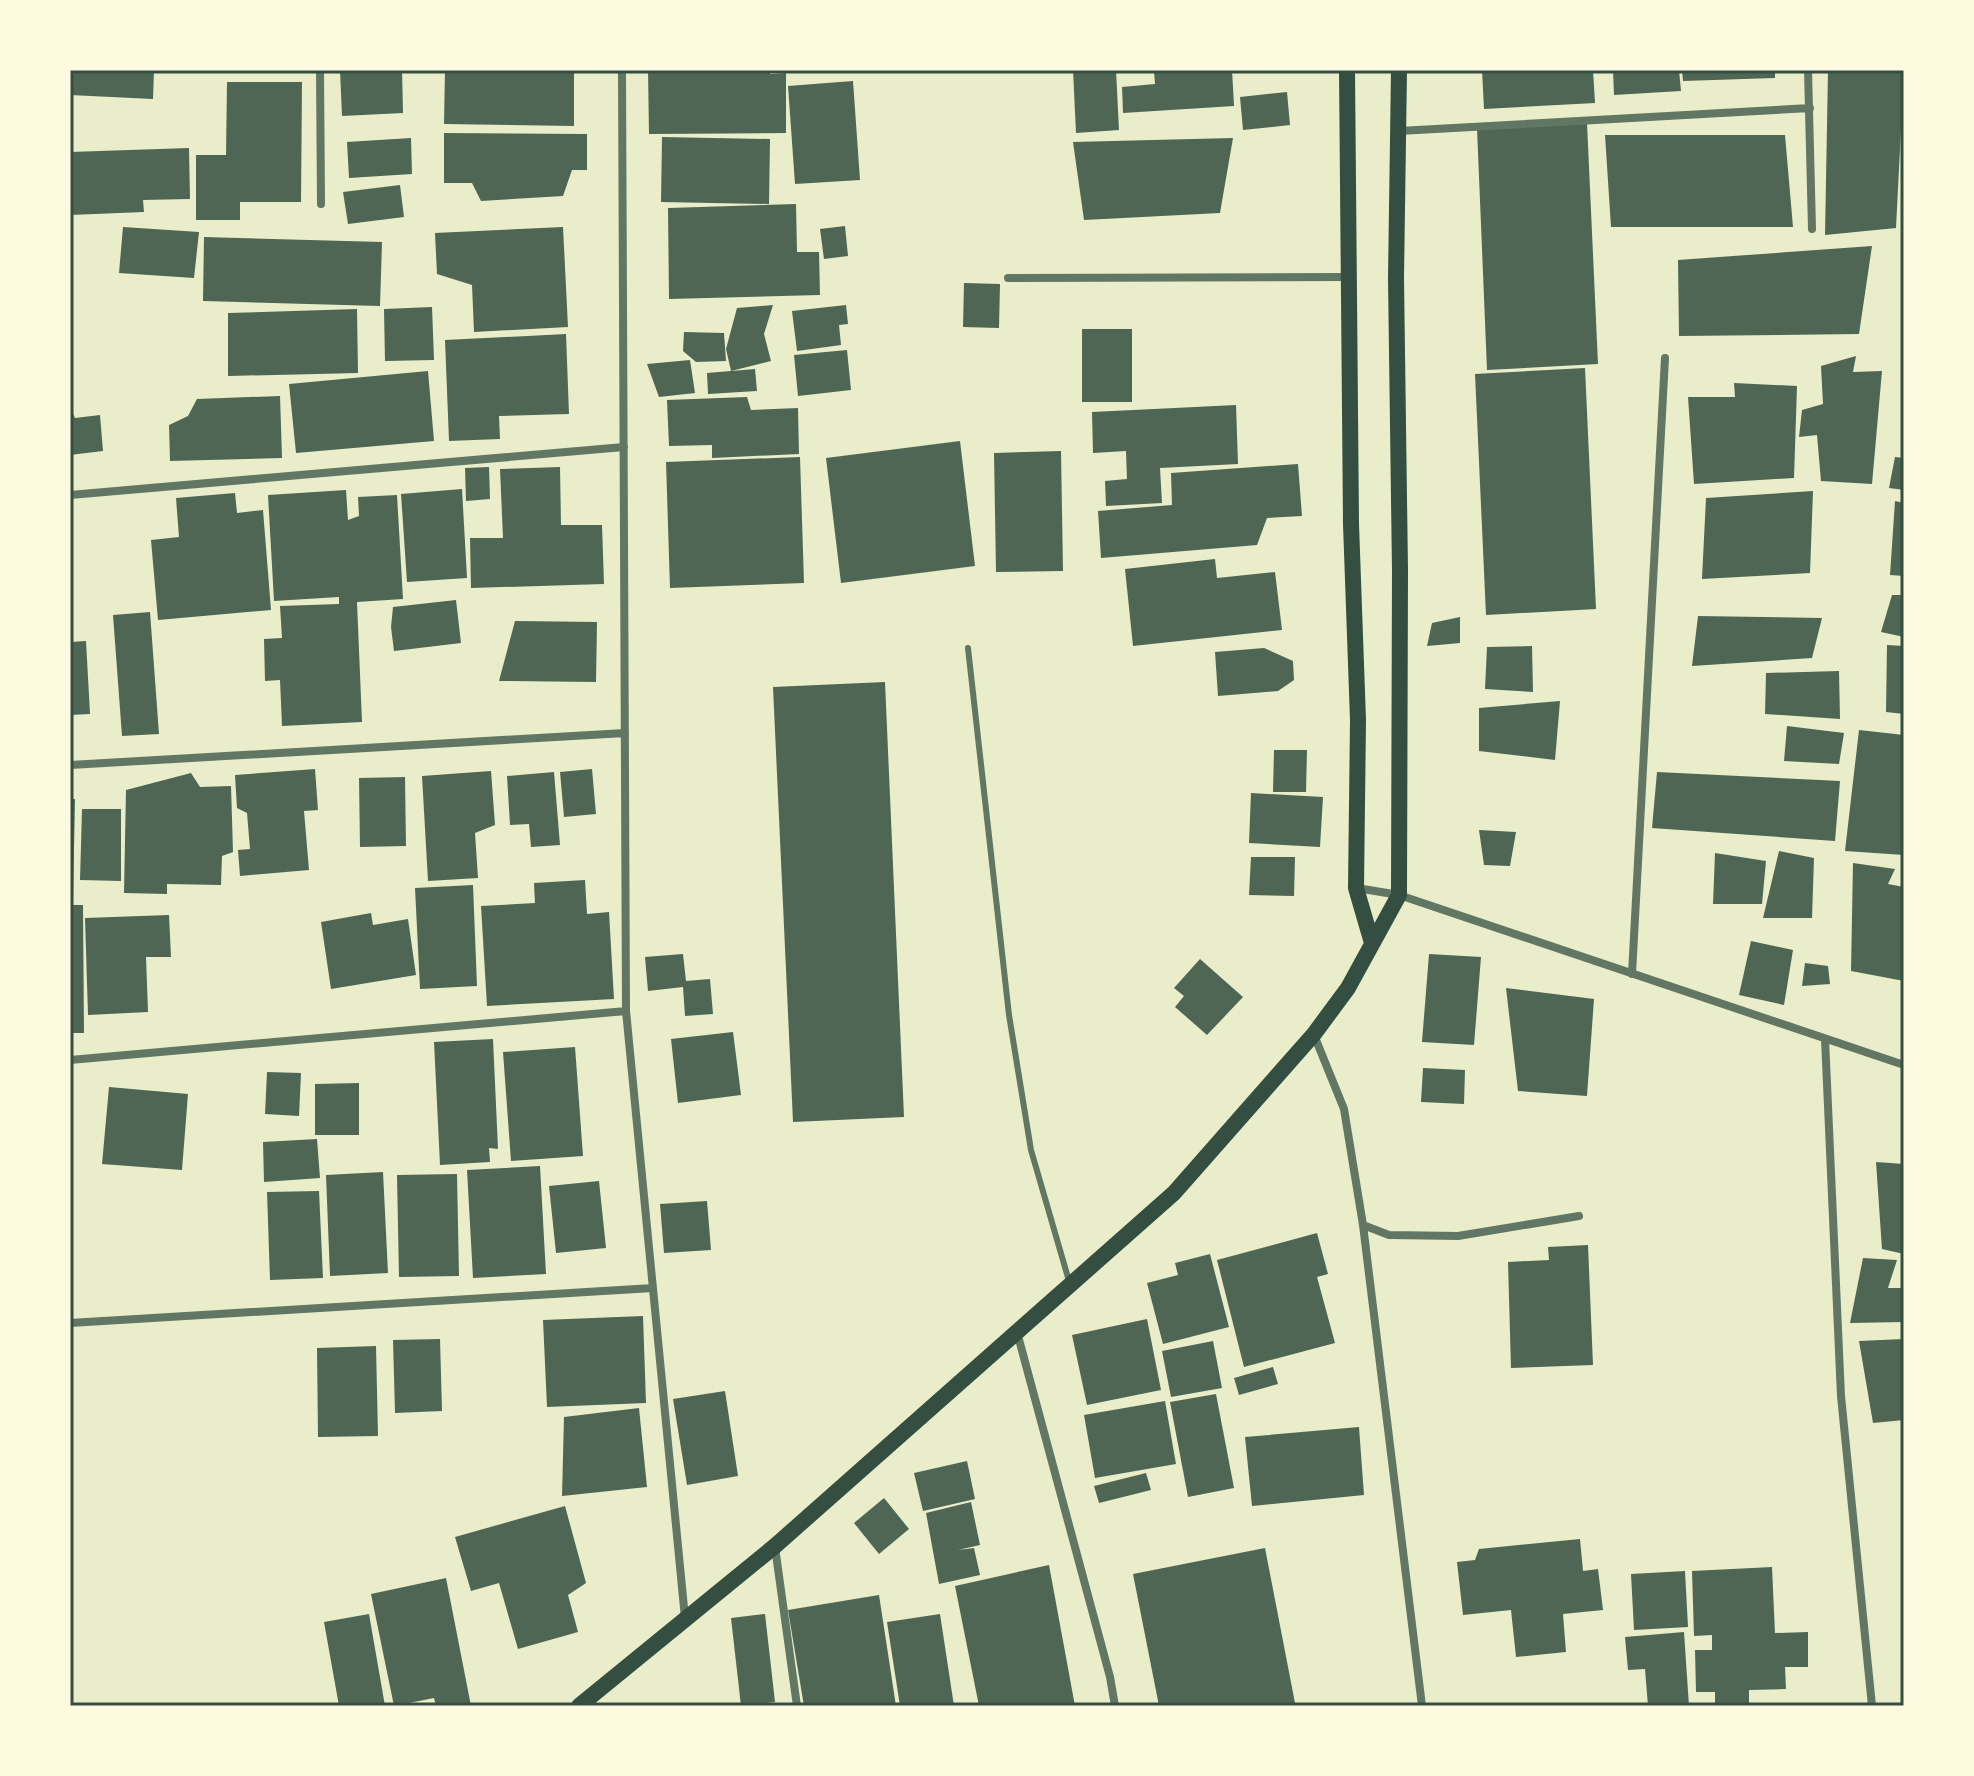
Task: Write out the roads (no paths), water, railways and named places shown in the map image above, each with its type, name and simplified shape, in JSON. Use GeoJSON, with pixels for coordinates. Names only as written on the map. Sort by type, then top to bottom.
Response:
{"type":"FeatureCollection","features":[{"type":"Feature","properties":{"kind":"main road"},"geometry":{"type":"LineString","coordinates":[[1347,70],[1351,524],[1358,720],[1356,888],[1372,943]]}},
{"type":"Feature","properties":{"kind":"main road"},"geometry":{"type":"LineString","coordinates":[[579,1706],[775,1546],[1174,1193],[1314,1034],[1348,988],[1399,895],[1400,571],[1396,278],[1399,70]]}},
{"type":"Feature","properties":{"kind":"street"},"geometry":{"type":"LineString","coordinates":[[320,70],[321,204]]}},
{"type":"Feature","properties":{"kind":"street"},"geometry":{"type":"LineString","coordinates":[[622,70],[626,1011],[686,1620]]}},
{"type":"Feature","properties":{"kind":"street"},"geometry":{"type":"LineString","coordinates":[[1808,70],[1812,229]]}},
{"type":"Feature","properties":{"kind":"street"},"geometry":{"type":"LineString","coordinates":[[1399,131],[1810,108]]}},
{"type":"Feature","properties":{"kind":"street"},"geometry":{"type":"LineString","coordinates":[[1008,278],[1349,277]]}},
{"type":"Feature","properties":{"kind":"street"},"geometry":{"type":"LineString","coordinates":[[1632,974],[1665,358]]}},
{"type":"Feature","properties":{"kind":"street"},"geometry":{"type":"LineString","coordinates":[[70,495],[624,447]]}},
{"type":"Feature","properties":{"kind":"street"},"geometry":{"type":"LineString","coordinates":[[70,765],[625,733]]}},
{"type":"Feature","properties":{"kind":"street"},"geometry":{"type":"LineString","coordinates":[[1356,888],[1399,895],[1904,1065]]}},
{"type":"Feature","properties":{"kind":"street"},"geometry":{"type":"LineString","coordinates":[[70,1060],[626,1011]]}},
{"type":"Feature","properties":{"kind":"street"},"geometry":{"type":"LineString","coordinates":[[1314,1034],[1344,1109],[1363,1225],[1422,1706]]}},
{"type":"Feature","properties":{"kind":"street"},"geometry":{"type":"LineString","coordinates":[[1825,1039],[1841,1396],[1872,1706]]}},
{"type":"Feature","properties":{"kind":"street"},"geometry":{"type":"LineString","coordinates":[[1363,1225],[1389,1235],[1458,1236],[1579,1216]]}},
{"type":"Feature","properties":{"kind":"street"},"geometry":{"type":"LineString","coordinates":[[70,1323],[653,1288]]}},
{"type":"Feature","properties":{"kind":"street"},"geometry":{"type":"LineString","coordinates":[[1017,1332],[1110,1677],[1115,1706]]}},
{"type":"Feature","properties":{"kind":"street"},"geometry":{"type":"LineString","coordinates":[[775,1546],[797,1706]]}},
{"type":"Feature","properties":{"kind":"lane"},"geometry":{"type":"LineString","coordinates":[[968,648],[1009,1015],[1031,1150],[1070,1284]]}}]}
